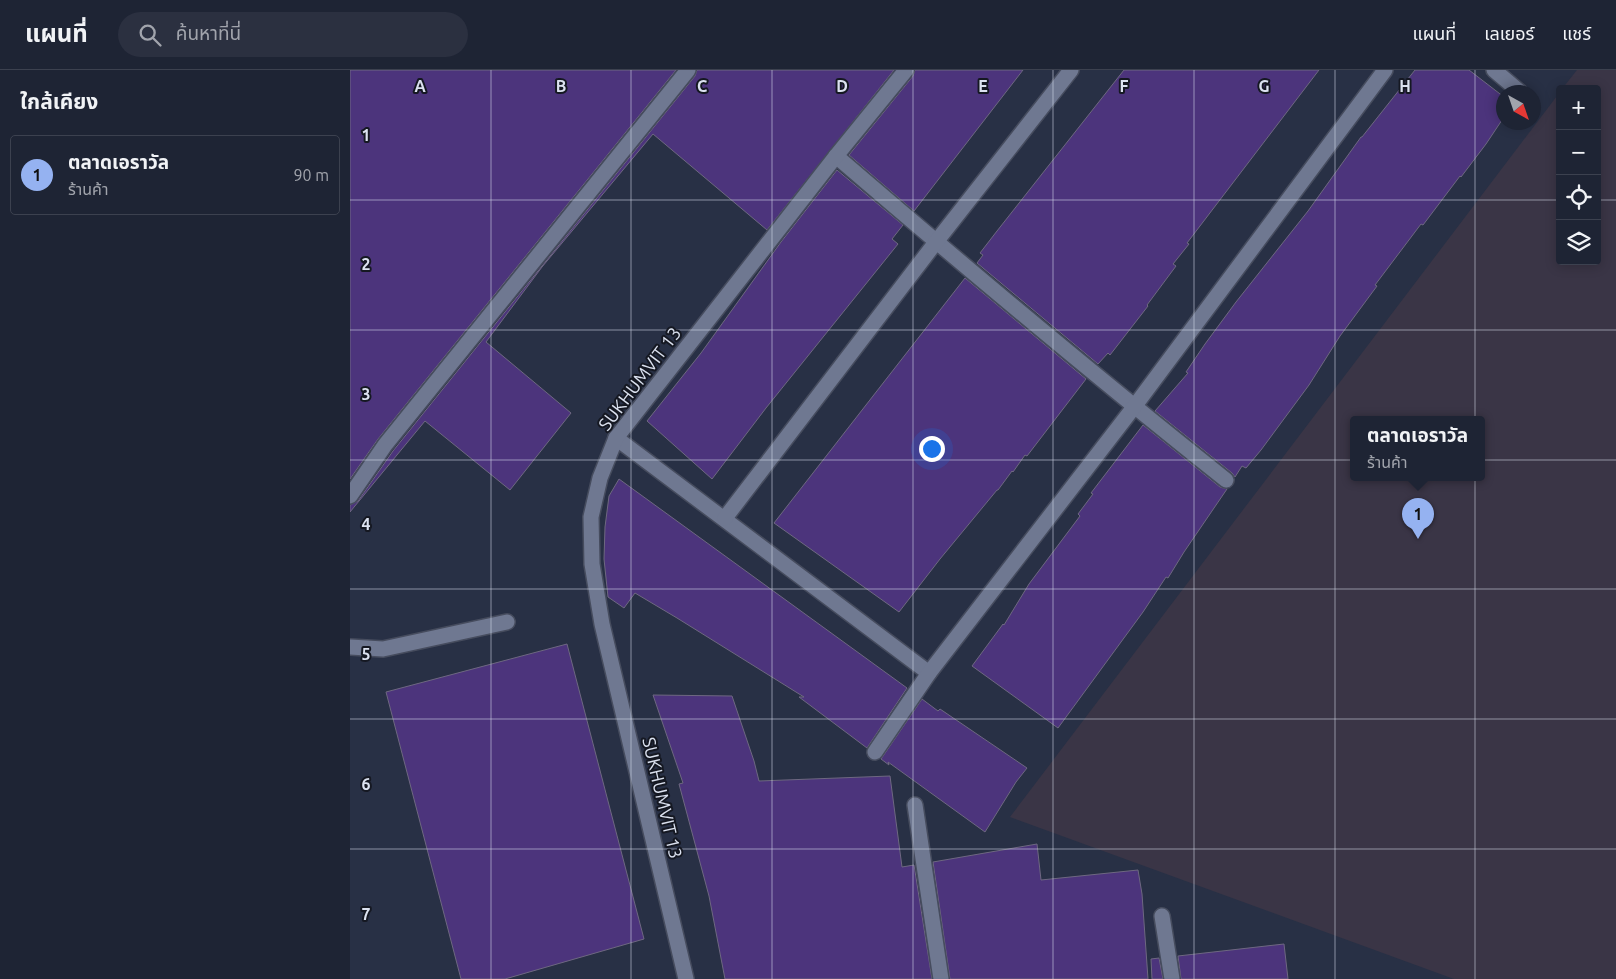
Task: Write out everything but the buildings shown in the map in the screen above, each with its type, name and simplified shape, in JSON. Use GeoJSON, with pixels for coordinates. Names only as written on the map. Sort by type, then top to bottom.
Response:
{"type":"FeatureCollection","features":[{"type":"Feature","properties":{"kind":"street"},"geometry":{"type":"LineString","coordinates":[[350,496],[385,445],[688,70]]}},
{"type":"Feature","properties":{"kind":"street","name":"SUKHUMVIT 13"},"geometry":{"type":"LineString","coordinates":[[686,979],[602,624],[592,564],[591,517],[600,478],[616,438],[836,156],[906,70]]}},
{"type":"Feature","properties":{"kind":"street"},"geometry":{"type":"LineString","coordinates":[[725,518],[936,242],[1071,70]]}},
{"type":"Feature","properties":{"kind":"street"},"geometry":{"type":"LineString","coordinates":[[875,752],[930,673],[1134,407],[1385,70]]}},
{"type":"Feature","properties":{"kind":"street"},"geometry":{"type":"LineString","coordinates":[[1494,70],[1512,85]]}},
{"type":"Feature","properties":{"kind":"street"},"geometry":{"type":"LineString","coordinates":[[836,156],[1134,407],[1226,480]]}},
{"type":"Feature","properties":{"kind":"street"},"geometry":{"type":"LineString","coordinates":[[616,438],[930,673]]}},
{"type":"Feature","properties":{"kind":"street"},"geometry":{"type":"LineString","coordinates":[[350,647],[382,649],[507,622]]}},
{"type":"Feature","properties":{"kind":"street"},"geometry":{"type":"LineString","coordinates":[[915,805],[941,979]]}},
{"type":"Feature","properties":{"kind":"street"},"geometry":{"type":"LineString","coordinates":[[1162,916],[1172,979]]}},
{"type":"Feature","properties":{"kind":"shaded area"},"geometry":{"type":"Polygon","coordinates":[[[1577,70],[1616,70],[1616,979],[1454,979],[1010,817],[1531,130],[1541,130],[1541,117],[1556,97],[1556,265],[1601,265],[1601,85],[1565,85],[1577,70]]]}},
{"type":"Feature","properties":{"kind":"place","name":"ตลาดเอราวัล"},"geometry":{"type":"Point","coordinates":[1418,539]}}]}
